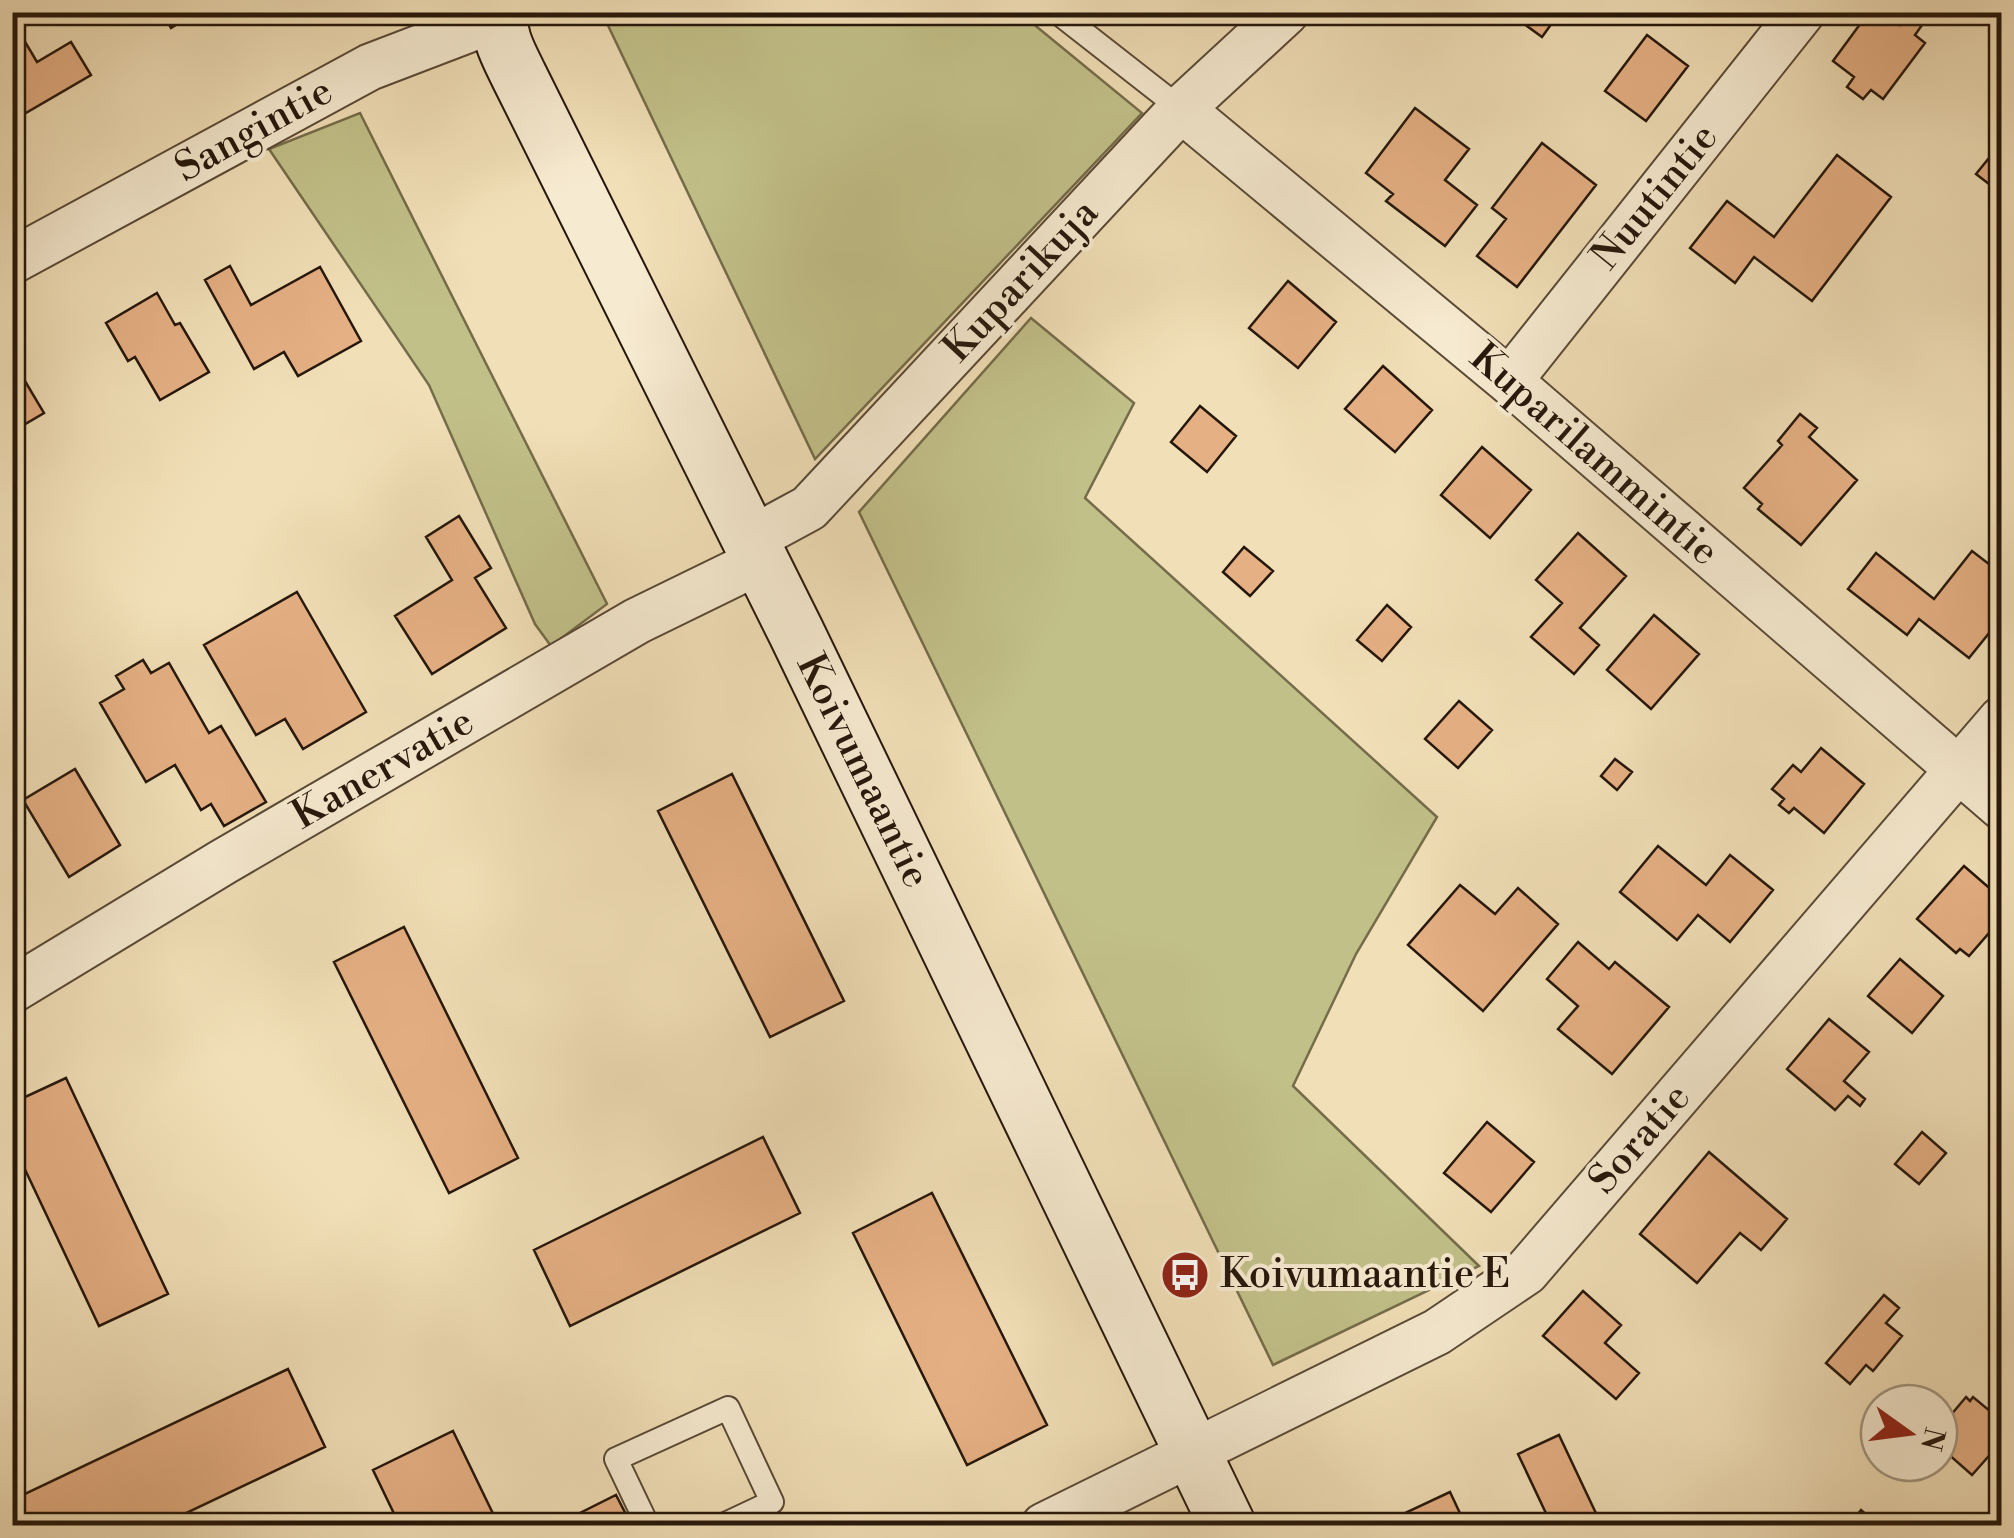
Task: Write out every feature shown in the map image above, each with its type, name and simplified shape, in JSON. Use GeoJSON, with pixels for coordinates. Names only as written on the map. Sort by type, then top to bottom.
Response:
{"type":"FeatureCollection","features":[{"type":"Feature","properties":{"kind":"street","name":"Kuparikuja"},"geometry":{"type":"LineString","coordinates":[[755,551],[809,508],[1181,108],[1286,12]]}},
{"type":"Feature","properties":{"kind":"street","name":"Nuutintie"},"geometry":{"type":"LineString","coordinates":[[1509,380],[1802,12]]}},
{"type":"Feature","properties":{"kind":"street","name":"Sangintie"},"geometry":{"type":"LineString","coordinates":[[12,261],[370,67],[499,15]]}},
{"type":"Feature","properties":{"kind":"street","name":"Koivumaantie"},"geometry":{"type":"LineString","coordinates":[[499,15],[504,42],[519,76],[755,551],[1228,1526]]}},
{"type":"Feature","properties":{"kind":"street","name":"Kuparilammintie"},"geometry":{"type":"LineString","coordinates":[[1181,108],[1509,380],[2002,806]]}},
{"type":"Feature","properties":{"kind":"street","name":"Kanervatie"},"geometry":{"type":"LineString","coordinates":[[12,990],[755,551]]}},
{"type":"Feature","properties":{"kind":"street","name":"Soratie"},"geometry":{"type":"LineString","coordinates":[[1044,1526],[1437,1332],[1526,1272],[2002,719]]}},
{"type":"Feature","properties":{"kind":"lane"},"geometry":{"type":"LineString","coordinates":[[1057,12],[1181,108]]}},
{"type":"Feature","properties":{"kind":"lane"},"geometry":{"type":"LineString","coordinates":[[648,1526],[616,1460],[728,1408],[772,1502],[721,1526]]}},
{"type":"Feature","properties":{"kind":"shaded area"},"geometry":{"type":"Polygon","coordinates":[[[605,13],[1020,13],[1142,113],[815,459],[605,13]]]}},
{"type":"Feature","properties":{"kind":"shaded area"},"geometry":{"type":"Polygon","coordinates":[[[360,113],[607,604],[551,646],[535,624],[429,385],[269,149],[360,113]]]}},
{"type":"Feature","properties":{"kind":"shaded area"},"geometry":{"type":"Polygon","coordinates":[[[1031,318],[1134,403],[1085,498],[1437,817],[1356,954],[1293,1086],[1479,1266],[1273,1365],[859,512],[1031,318]]]}},
{"type":"Feature","properties":{"kind":"building"},"geometry":{"type":"Polygon","coordinates":[[[12,12],[27,12],[32,21],[18,30],[37,62],[71,42],[91,75],[12,121],[12,12]]]}},
{"type":"Feature","properties":{"kind":"building"},"geometry":{"type":"Polygon","coordinates":[[[162,12],[197,12],[171,28],[162,12]]]}},
{"type":"Feature","properties":{"kind":"building"},"geometry":{"type":"Polygon","coordinates":[[[1521,12],[1560,12],[1542,37],[1516,18],[1521,12]]]}},
{"type":"Feature","properties":{"kind":"building"},"geometry":{"type":"Polygon","coordinates":[[[1869,12],[1885,12],[1900,25],[1908,15],[1922,25],[1915,35],[1925,43],[1883,99],[1871,90],[1863,99],[1847,87],[1854,77],[1833,61],[1869,12]]]}},
{"type":"Feature","properties":{"kind":"building"},"geometry":{"type":"Polygon","coordinates":[[[1647,35],[1688,66],[1646,121],[1605,91],[1647,35]]]}},
{"type":"Feature","properties":{"kind":"building"},"geometry":{"type":"Polygon","coordinates":[[[1415,108],[1469,149],[1445,180],[1477,205],[1445,246],[1386,201],[1393,194],[1366,173],[1415,108]]]}},
{"type":"Feature","properties":{"kind":"building"},"geometry":{"type":"Polygon","coordinates":[[[2002,142],[2002,194],[1976,174],[2002,142]]]}},
{"type":"Feature","properties":{"kind":"building"},"geometry":{"type":"Polygon","coordinates":[[[1542,143],[1596,185],[1517,287],[1477,256],[1506,219],[1492,208],[1542,143]]]}},
{"type":"Feature","properties":{"kind":"building"},"geometry":{"type":"Polygon","coordinates":[[[1837,155],[1891,197],[1812,301],[1754,257],[1735,283],[1690,248],[1727,201],[1774,237],[1837,155]]]}},
{"type":"Feature","properties":{"kind":"building"},"geometry":{"type":"Polygon","coordinates":[[[230,266],[251,305],[320,267],[361,341],[298,376],[284,352],[254,369],[205,280],[230,266]]]}},
{"type":"Feature","properties":{"kind":"building"},"geometry":{"type":"Polygon","coordinates":[[[1288,281],[1336,322],[1298,368],[1249,328],[1288,281]]]}},
{"type":"Feature","properties":{"kind":"building"},"geometry":{"type":"Polygon","coordinates":[[[157,293],[209,372],[160,400],[135,357],[128,361],[106,323],[157,293]]]}},
{"type":"Feature","properties":{"kind":"building"},"geometry":{"type":"Polygon","coordinates":[[[1383,366],[1432,410],[1395,452],[1345,409],[1383,366]]]}},
{"type":"Feature","properties":{"kind":"building"},"geometry":{"type":"Polygon","coordinates":[[[19,371],[44,413],[17,429],[24,439],[12,446],[12,375],[19,371]]]}},
{"type":"Feature","properties":{"kind":"building"},"geometry":{"type":"Polygon","coordinates":[[[1200,406],[1236,436],[1207,472],[1171,442],[1200,406]]]}},
{"type":"Feature","properties":{"kind":"building"},"geometry":{"type":"Polygon","coordinates":[[[1800,414],[1817,428],[1809,437],[1857,480],[1801,545],[1758,509],[1762,504],[1744,488],[1782,445],[1778,441],[1800,414]]]}},
{"type":"Feature","properties":{"kind":"building"},"geometry":{"type":"Polygon","coordinates":[[[1482,447],[1531,490],[1490,538],[1441,495],[1482,447]]]}},
{"type":"Feature","properties":{"kind":"building"},"geometry":{"type":"Polygon","coordinates":[[[459,516],[491,568],[475,578],[506,628],[432,674],[395,616],[452,580],[426,537],[459,516]]]}},
{"type":"Feature","properties":{"kind":"building"},"geometry":{"type":"Polygon","coordinates":[[[1578,533],[1626,576],[1580,628],[1599,645],[1574,674],[1531,637],[1562,603],[1536,580],[1578,533]]]}},
{"type":"Feature","properties":{"kind":"building"},"geometry":{"type":"Polygon","coordinates":[[[1244,547],[1273,571],[1250,596],[1223,572],[1244,547]]]}},
{"type":"Feature","properties":{"kind":"building"},"geometry":{"type":"Polygon","coordinates":[[[1972,551],[2002,574],[2002,617],[1969,658],[1919,619],[1907,635],[1848,589],[1876,553],[1934,599],[1972,551]]]}},
{"type":"Feature","properties":{"kind":"building"},"geometry":{"type":"Polygon","coordinates":[[[297,592],[366,712],[303,749],[285,719],[256,735],[204,645],[297,592]]]}},
{"type":"Feature","properties":{"kind":"building"},"geometry":{"type":"Polygon","coordinates":[[[1387,605],[1411,627],[1382,661],[1357,640],[1387,605]]]}},
{"type":"Feature","properties":{"kind":"building"},"geometry":{"type":"Polygon","coordinates":[[[1654,615],[1699,654],[1651,709],[1607,670],[1654,615]]]}},
{"type":"Feature","properties":{"kind":"building"},"geometry":{"type":"Polygon","coordinates":[[[143,660],[151,673],[169,663],[209,733],[221,726],[266,802],[224,826],[211,804],[201,810],[175,765],[146,782],[100,703],[124,689],[116,676],[143,660]]]}},
{"type":"Feature","properties":{"kind":"building"},"geometry":{"type":"Polygon","coordinates":[[[1459,701],[1492,730],[1458,768],[1425,739],[1459,701]]]}},
{"type":"Feature","properties":{"kind":"building"},"geometry":{"type":"Polygon","coordinates":[[[1821,748],[1864,784],[1824,833],[1794,808],[1789,813],[1779,805],[1784,799],[1772,789],[1793,765],[1801,772],[1821,748]]]}},
{"type":"Feature","properties":{"kind":"building"},"geometry":{"type":"Polygon","coordinates":[[[1615,759],[1632,772],[1617,790],[1601,776],[1615,759]]]}},
{"type":"Feature","properties":{"kind":"building"},"geometry":{"type":"Polygon","coordinates":[[[75,769],[120,845],[69,877],[23,800],[75,769]]]}},
{"type":"Feature","properties":{"kind":"building"},"geometry":{"type":"Polygon","coordinates":[[[732,774],[844,1001],[770,1037],[658,811],[732,774]]]}},
{"type":"Feature","properties":{"kind":"building"},"geometry":{"type":"Polygon","coordinates":[[[1658,846],[1706,885],[1730,855],[1773,890],[1730,942],[1698,915],[1677,940],[1620,892],[1658,846]]]}},
{"type":"Feature","properties":{"kind":"building"},"geometry":{"type":"Polygon","coordinates":[[[1964,866],[2002,899],[1998,905],[2002,918],[1969,956],[1960,949],[1956,953],[1917,919],[1964,866]]]}},
{"type":"Feature","properties":{"kind":"building"},"geometry":{"type":"Polygon","coordinates":[[[1460,885],[1495,914],[1518,888],[1558,924],[1483,1011],[1408,945],[1460,885]]]}},
{"type":"Feature","properties":{"kind":"building"},"geometry":{"type":"Polygon","coordinates":[[[404,927],[518,1158],[449,1193],[334,962],[404,927]]]}},
{"type":"Feature","properties":{"kind":"building"},"geometry":{"type":"Polygon","coordinates":[[[1578,942],[1609,969],[1615,962],[1669,1007],[1612,1074],[1558,1029],[1578,1006],[1547,979],[1578,942]]]}},
{"type":"Feature","properties":{"kind":"building"},"geometry":{"type":"Polygon","coordinates":[[[1900,959],[1943,996],[1912,1033],[1868,996],[1900,959]]]}},
{"type":"Feature","properties":{"kind":"building"},"geometry":{"type":"Polygon","coordinates":[[[1829,1019],[1869,1052],[1844,1081],[1865,1099],[1860,1106],[1848,1096],[1835,1110],[1787,1069],[1829,1019]]]}},
{"type":"Feature","properties":{"kind":"building"},"geometry":{"type":"Polygon","coordinates":[[[66,1078],[168,1294],[99,1326],[12,1142],[12,1103],[66,1078]]]}},
{"type":"Feature","properties":{"kind":"building"},"geometry":{"type":"Polygon","coordinates":[[[1487,1122],[1534,1162],[1491,1212],[1444,1173],[1487,1122]]]}},
{"type":"Feature","properties":{"kind":"building"},"geometry":{"type":"Polygon","coordinates":[[[1922,1132],[1946,1153],[1919,1184],[1895,1164],[1922,1132]]]}},
{"type":"Feature","properties":{"kind":"building"},"geometry":{"type":"Polygon","coordinates":[[[763,1137],[800,1213],[570,1326],[534,1250],[763,1137]]]}},
{"type":"Feature","properties":{"kind":"building"},"geometry":{"type":"Polygon","coordinates":[[[1709,1152],[1787,1219],[1761,1250],[1740,1233],[1697,1283],[1640,1234],[1709,1152]]]}},
{"type":"Feature","properties":{"kind":"building"},"geometry":{"type":"Polygon","coordinates":[[[932,1193],[1047,1425],[967,1465],[853,1233],[932,1193]]]}},
{"type":"Feature","properties":{"kind":"building"},"geometry":{"type":"Polygon","coordinates":[[[1583,1291],[1621,1325],[1605,1343],[1639,1373],[1616,1399],[1543,1336],[1583,1291]]]}},
{"type":"Feature","properties":{"kind":"building"},"geometry":{"type":"Polygon","coordinates":[[[1884,1295],[1899,1308],[1886,1323],[1902,1336],[1873,1371],[1866,1365],[1850,1384],[1826,1363],[1884,1295]]]}},
{"type":"Feature","properties":{"kind":"building"},"geometry":{"type":"Polygon","coordinates":[[[288,1369],[325,1447],[159,1526],[12,1526],[12,1500],[288,1369]]]}},
{"type":"Feature","properties":{"kind":"building"},"geometry":{"type":"Polygon","coordinates":[[[1966,1397],[1970,1401],[1973,1397],[2002,1421],[2002,1441],[1972,1475],[1959,1464],[1959,1405],[1966,1397]]]}},
{"type":"Feature","properties":{"kind":"building"},"geometry":{"type":"Polygon","coordinates":[[[453,1431],[499,1526],[400,1526],[373,1470],[453,1431]]]}},
{"type":"Feature","properties":{"kind":"building"},"geometry":{"type":"Polygon","coordinates":[[[1559,1435],[1602,1526],[1552,1526],[1518,1454],[1559,1435]]]}},
{"type":"Feature","properties":{"kind":"building"},"geometry":{"type":"Polygon","coordinates":[[[1450,1492],[1466,1526],[1393,1526],[1390,1520],[1450,1492]]]}},
{"type":"Feature","properties":{"kind":"building"},"geometry":{"type":"Polygon","coordinates":[[[616,1495],[632,1526],[574,1526],[570,1518],[616,1495]]]}},
{"type":"Feature","properties":{"kind":"building"},"geometry":{"type":"Polygon","coordinates":[[[1861,1510],[1879,1526],[1848,1526],[1861,1510]]]}},
{"type":"Feature","properties":{"kind":"place","name":"Koivumaantie E"},"geometry":{"type":"Point","coordinates":[1185,1275]}}]}
